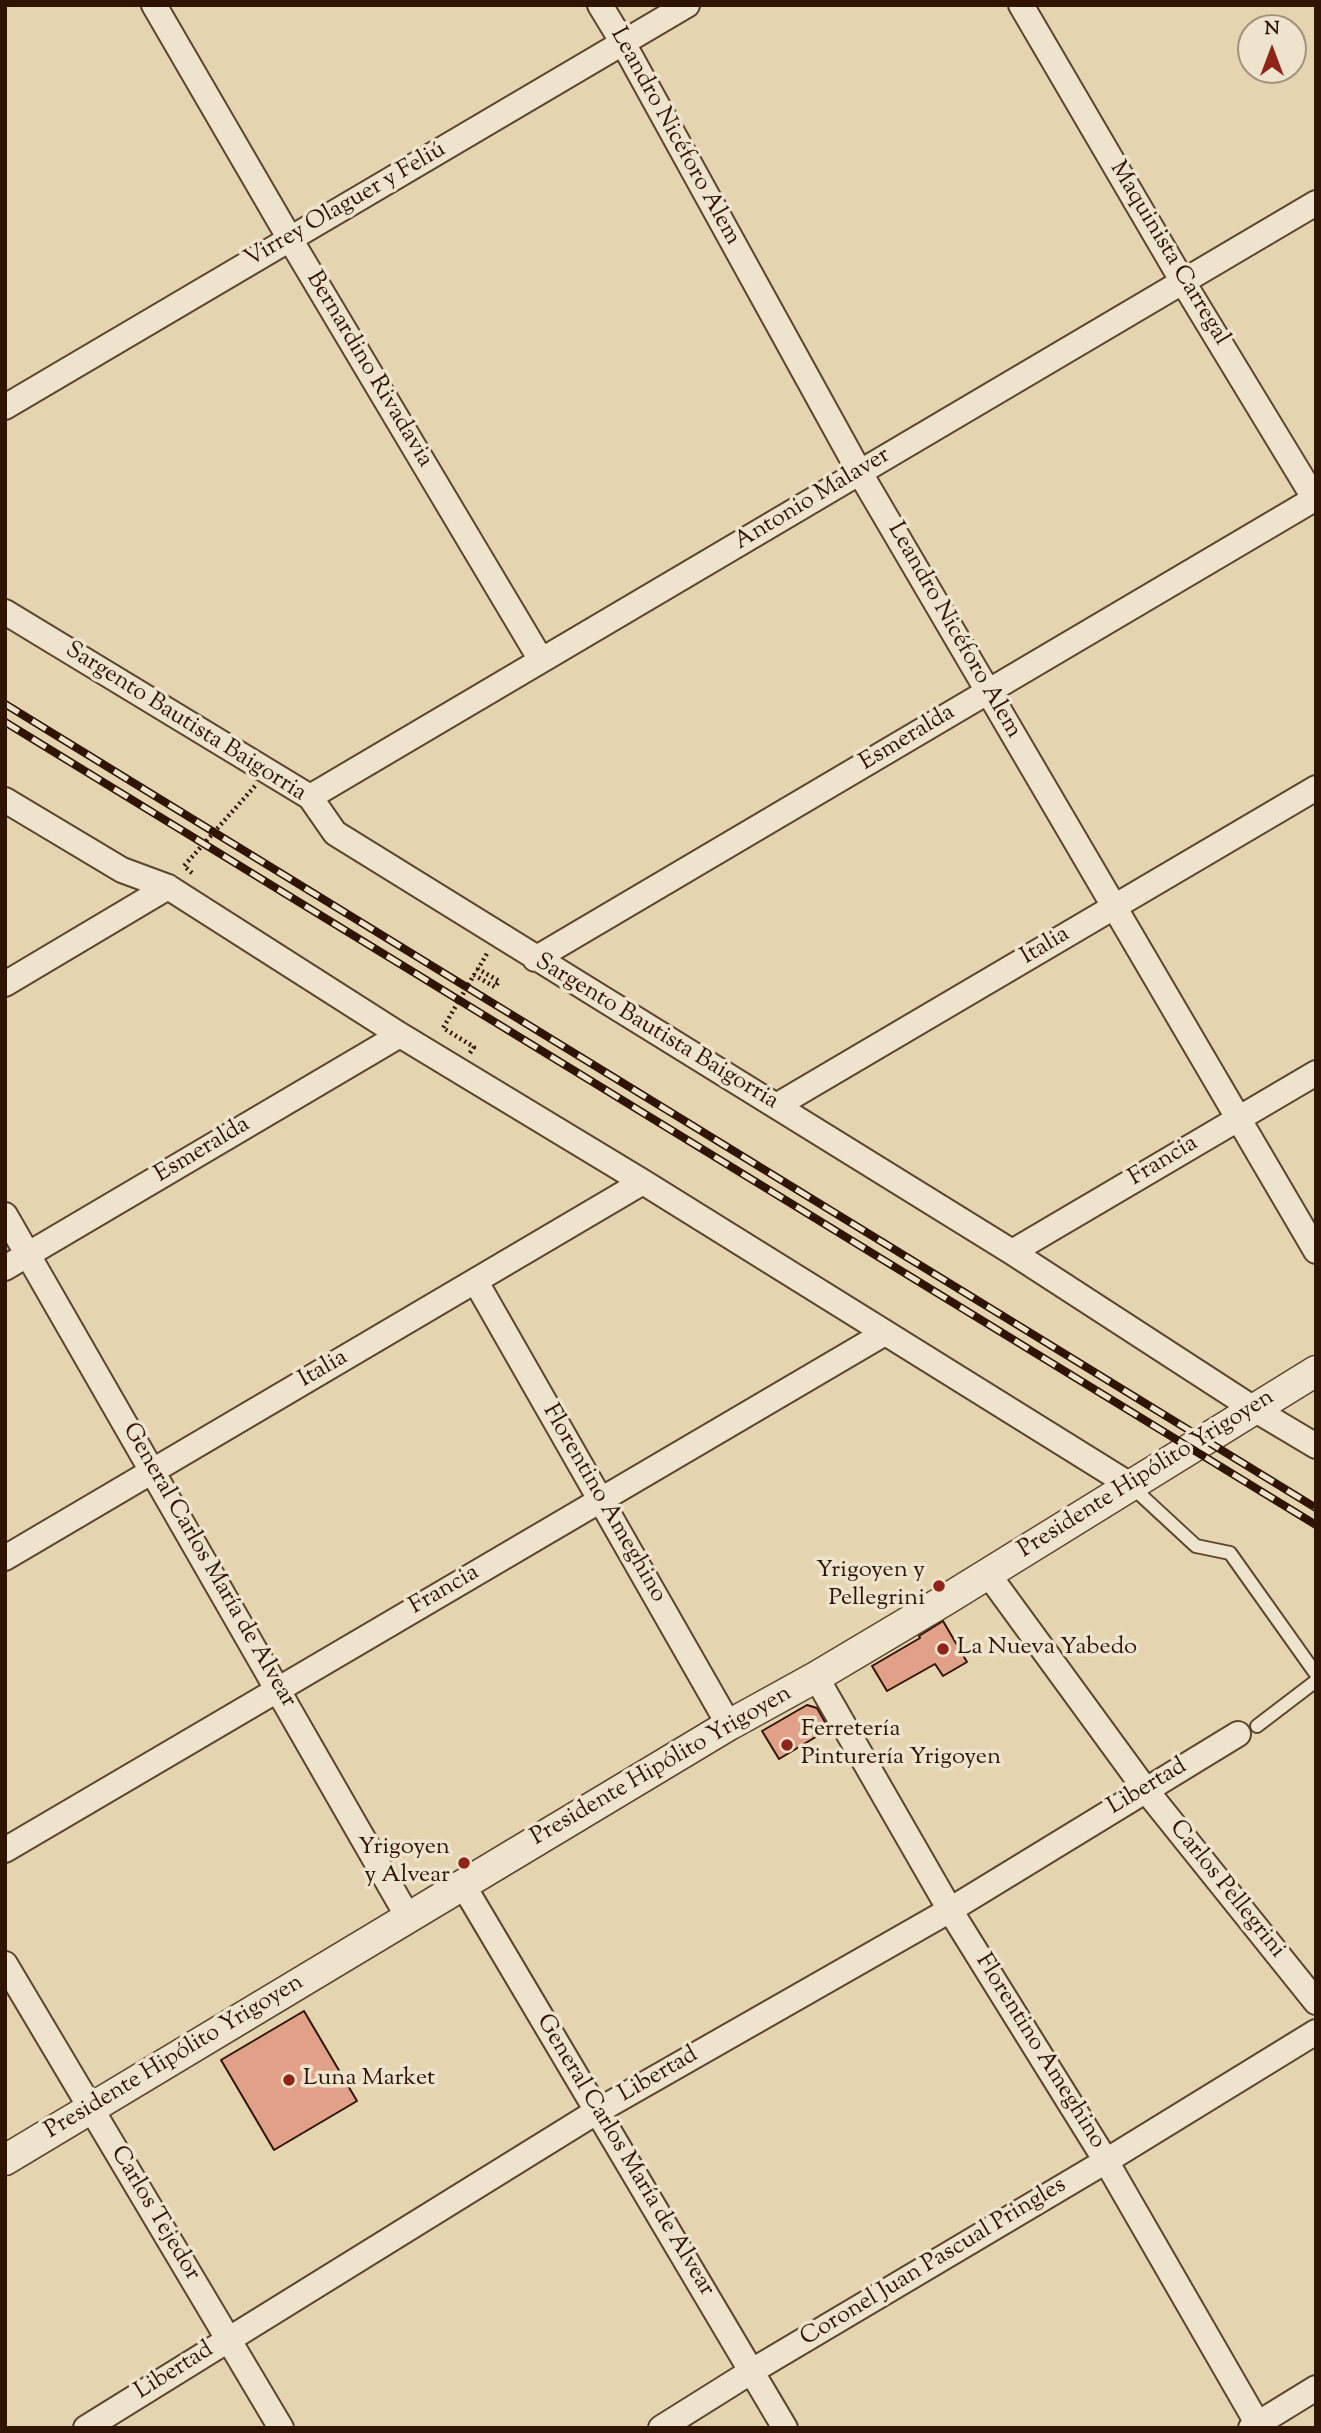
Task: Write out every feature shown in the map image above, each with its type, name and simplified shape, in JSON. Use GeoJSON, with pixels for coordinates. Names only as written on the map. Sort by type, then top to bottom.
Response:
{"type":"FeatureCollection","features":[{"type":"Feature","properties":{"kind":"street","name":"Bernardino Rivadavia"},"geometry":{"type":"LineString","coordinates":[[154,5],[541,660]]}},
{"type":"Feature","properties":{"kind":"street","name":"Leandro Nicéforo Alem"},"geometry":{"type":"LineString","coordinates":[[600,5],[860,472],[1316,1251]]}},
{"type":"Feature","properties":{"kind":"street","name":"Virrey Olaguer y Feliú"},"geometry":{"type":"LineString","coordinates":[[5,407],[687,5]]}},
{"type":"Feature","properties":{"kind":"street","name":"Maquinista Carregal"},"geometry":{"type":"LineString","coordinates":[[1021,5],[1183,282],[1315,499]]}},
{"type":"Feature","properties":{"kind":"street","name":"Antonio Malaver"},"geometry":{"type":"LineString","coordinates":[[310,797],[1316,203]]}},
{"type":"Feature","properties":{"kind":"street","name":"Esmeralda"},"geometry":{"type":"LineString","coordinates":[[536,959],[1315,499]]}},
{"type":"Feature","properties":{"kind":"street","name":"Sargento Bautista Baigorria"},"geometry":{"type":"LineString","coordinates":[[5,612],[310,797],[335,833],[1012,1252],[1254,1409],[1316,1446]]}},
{"type":"Feature","properties":{"kind":"street","name":"Italia"},"geometry":{"type":"LineString","coordinates":[[776,1106],[1316,788]]}},
{"type":"Feature","properties":{"kind":"street"},"geometry":{"type":"LineString","coordinates":[[5,800],[122,870],[168,887],[400,1035],[643,1182],[1130,1485]]}},
{"type":"Feature","properties":{"kind":"street"},"geometry":{"type":"LineString","coordinates":[[5,984],[168,887]]}},
{"type":"Feature","properties":{"kind":"street","name":"Esmeralda"},"geometry":{"type":"LineString","coordinates":[[5,1268],[400,1035]]}},
{"type":"Feature","properties":{"kind":"street","name":"Francia"},"geometry":{"type":"LineString","coordinates":[[1012,1252],[1316,1073]]}},
{"type":"Feature","properties":{"kind":"street","name":"Italia"},"geometry":{"type":"LineString","coordinates":[[5,1558],[643,1182]]}},
{"type":"Feature","properties":{"kind":"street","name":"General Carlos María de Alvear"},"geometry":{"type":"LineString","coordinates":[[5,1215],[408,1917]]}},
{"type":"Feature","properties":{"kind":"street","name":"Florentino Ameghino"},"geometry":{"type":"LineString","coordinates":[[476,1282],[729,1726]]}},
{"type":"Feature","properties":{"kind":"street","name":"Francia"},"geometry":{"type":"LineString","coordinates":[[5,1850],[885,1333]]}},
{"type":"Feature","properties":{"kind":"street","name":"Presidente Hipólito Yrigoyen"},"geometry":{"type":"LineString","coordinates":[[5,2160],[408,1917],[988,1574],[1316,1371]]}},
{"type":"Feature","properties":{"kind":"street","name":"Carlos Pellegrini"},"geometry":{"type":"LineString","coordinates":[[988,1574],[1145,1789],[1316,2002]]}},
{"type":"Feature","properties":{"kind":"street","name":"Florentino Ameghino"},"geometry":{"type":"LineString","coordinates":[[816,1677],[950,1910],[1106,2161],[1256,2426]]}},
{"type":"Feature","properties":{"kind":"street","name":"Libertad"},"geometry":{"type":"LineString","coordinates":[[86,2428],[596,2112],[950,1910],[1145,1789],[1248,1730]]}},
{"type":"Feature","properties":{"kind":"street","name":"General Carlos María de Alvear"},"geometry":{"type":"LineString","coordinates":[[463,1885],[785,2428]]}},
{"type":"Feature","properties":{"kind":"street","name":"Carlos Tejedor"},"geometry":{"type":"LineString","coordinates":[[5,1964],[281,2428]]}},
{"type":"Feature","properties":{"kind":"street","name":"Coronel Juan Pascual Pringles"},"geometry":{"type":"LineString","coordinates":[[661,2428],[1316,2032]]}},
{"type":"Feature","properties":{"kind":"street"},"geometry":{"type":"LineString","coordinates":[[1256,2426],[1316,2388]]}},
{"type":"Feature","properties":{"kind":"lane"},"geometry":{"type":"LineString","coordinates":[[1130,1485],[1196,1546],[1230,1553],[1316,1674]]}},
{"type":"Feature","properties":{"kind":"lane"},"geometry":{"type":"LineString","coordinates":[[1248,1730],[1316,1681]]}},
{"type":"Feature","properties":{"kind":"path"},"geometry":{"type":"LineString","coordinates":[[194,904],[210,887],[184,866],[268,772]]}},
{"type":"Feature","properties":{"kind":"path"},"geometry":{"type":"LineString","coordinates":[[460,1047],[470,1053],[474,1047],[443,1028],[474,975],[495,987],[499,981],[478,968],[498,935]]}},
{"type":"Feature","properties":{"kind":"building"},"geometry":{"type":"Polygon","coordinates":[[[943,1621],[967,1662],[943,1676],[935,1664],[887,1691],[872,1666],[943,1621]]]}},
{"type":"Feature","properties":{"kind":"building","name":"Ferretería Pinturería Yrigoyen"},"geometry":{"type":"Polygon","coordinates":[[[807,1705],[817,1708],[829,1729],[779,1759],[762,1731],[807,1705]]]}},
{"type":"Feature","properties":{"kind":"building","name":"Luna Market"},"geometry":{"type":"Polygon","coordinates":[[[304,2011],[357,2101],[274,2150],[221,2060],[304,2011]]]}},
{"type":"Feature","properties":{"kind":"railway"},"geometry":{"type":"LineString","coordinates":[[5,704],[1316,1508]]}},
{"type":"Feature","properties":{"kind":"railway"},"geometry":{"type":"LineString","coordinates":[[5,722],[1316,1525]]}},
{"type":"Feature","properties":{"kind":"place","name":"Yrigoyen y Pellegrini"},"geometry":{"type":"Point","coordinates":[939,1586]}},
{"type":"Feature","properties":{"kind":"place","name":"La Nueva Yabedo"},"geometry":{"type":"Point","coordinates":[943,1649]}},
{"type":"Feature","properties":{"kind":"place","name":"Ferretería Pinturería Yrigoyen"},"geometry":{"type":"Point","coordinates":[787,1745]}},
{"type":"Feature","properties":{"kind":"place","name":"Yrigoyen y Alvear"},"geometry":{"type":"Point","coordinates":[464,1863]}},
{"type":"Feature","properties":{"kind":"place","name":"Luna Market"},"geometry":{"type":"Point","coordinates":[289,2080]}}]}
